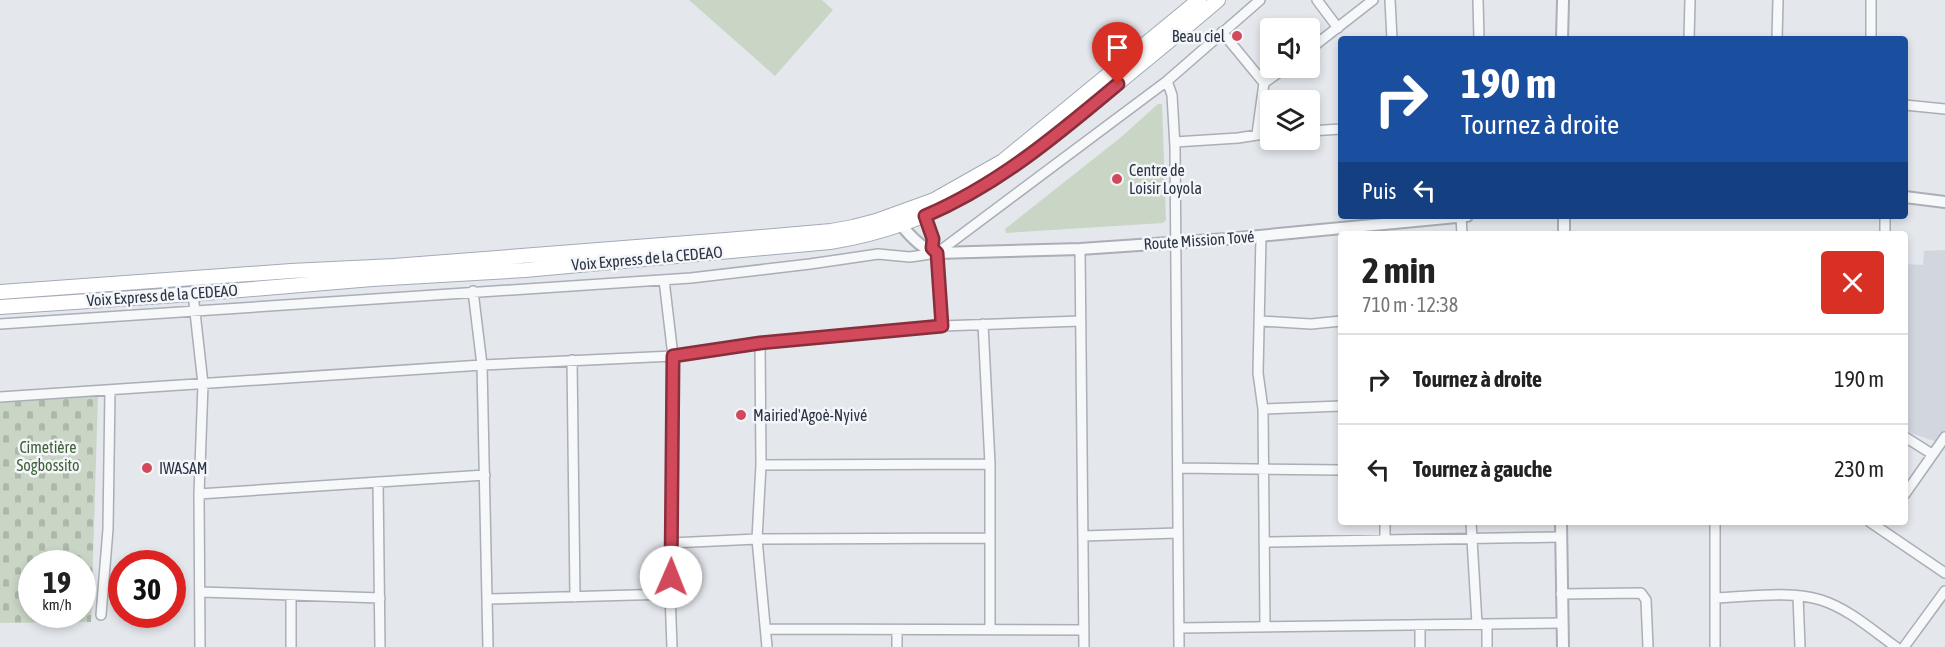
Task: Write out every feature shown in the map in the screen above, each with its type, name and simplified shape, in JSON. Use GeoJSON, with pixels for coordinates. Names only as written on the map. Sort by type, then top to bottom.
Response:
{"type":"FeatureCollection","features":[{"type":"Feature","properties":{"kind":"main road"},"geometry":{"type":"LineString","coordinates":[[898,220],[1004,161],[1199,0]]}},
{"type":"Feature","properties":{"kind":"main road"},"geometry":{"type":"LineString","coordinates":[[0,292],[394,266],[584,257],[831,231],[876,221],[925,216],[979,189],[1038,150],[1218,0]]}},
{"type":"Feature","properties":{"kind":"main road","name":"Voix Express de la CEDEAO"},"geometry":{"type":"LineString","coordinates":[[0,307],[193,294],[584,257]]}},
{"type":"Feature","properties":{"kind":"main road"},"geometry":{"type":"LineString","coordinates":[[117,284],[117,299]]}},
{"type":"Feature","properties":{"kind":"street"},"geometry":{"type":"LineString","coordinates":[[0,324],[664,280],[799,266],[878,254],[910,257],[934,251],[967,233],[1000,204],[1167,81],[1260,0]]}},
{"type":"Feature","properties":{"kind":"street"},"geometry":{"type":"LineString","coordinates":[[1317,0],[1338,28]]}},
{"type":"Feature","properties":{"kind":"street"},"geometry":{"type":"LineString","coordinates":[[1320,42],[1373,0]]}},
{"type":"Feature","properties":{"kind":"street"},"geometry":{"type":"LineString","coordinates":[[1390,0],[1392,36]]}},
{"type":"Feature","properties":{"kind":"street"},"geometry":{"type":"LineString","coordinates":[[1478,0],[1479,36]]}},
{"type":"Feature","properties":{"kind":"street"},"geometry":{"type":"LineString","coordinates":[[1562,36],[1563,0]]}},
{"type":"Feature","properties":{"kind":"street"},"geometry":{"type":"LineString","coordinates":[[1689,36],[1690,0]]}},
{"type":"Feature","properties":{"kind":"street"},"geometry":{"type":"LineString","coordinates":[[1776,36],[1778,0]]}},
{"type":"Feature","properties":{"kind":"street"},"geometry":{"type":"LineString","coordinates":[[1871,36],[1872,0]]}},
{"type":"Feature","properties":{"kind":"street"},"geometry":{"type":"LineString","coordinates":[[1222,32],[1264,83]]}},
{"type":"Feature","properties":{"kind":"street"},"geometry":{"type":"LineString","coordinates":[[1257,134],[1264,83],[1271,78]]}},
{"type":"Feature","properties":{"kind":"street"},"geometry":{"type":"LineString","coordinates":[[1167,81],[1172,95],[1175,142],[1179,647]]}},
{"type":"Feature","properties":{"kind":"street"},"geometry":{"type":"LineString","coordinates":[[1908,105],[1945,109]]}},
{"type":"Feature","properties":{"kind":"street"},"geometry":{"type":"LineString","coordinates":[[1320,130],[1338,129]]}},
{"type":"Feature","properties":{"kind":"street"},"geometry":{"type":"LineString","coordinates":[[1175,142],[1238,138],[1260,134]]}},
{"type":"Feature","properties":{"kind":"street"},"geometry":{"type":"LineString","coordinates":[[1908,197],[1945,202]]}},
{"type":"Feature","properties":{"kind":"street"},"geometry":{"type":"LineString","coordinates":[[925,216],[933,239],[942,326]]}},
{"type":"Feature","properties":{"kind":"street","name":"Route Mission Tové"},"geometry":{"type":"LineString","coordinates":[[934,251],[1080,249],[1261,236],[1440,219]]}},
{"type":"Feature","properties":{"kind":"street"},"geometry":{"type":"LineString","coordinates":[[898,220],[923,247],[934,251]]}},
{"type":"Feature","properties":{"kind":"street"},"geometry":{"type":"LineString","coordinates":[[1261,236],[1261,321],[1258,373],[1263,409],[1265,469],[1265,626]]}},
{"type":"Feature","properties":{"kind":"street"},"geometry":{"type":"LineString","coordinates":[[1080,249],[1084,647]]}},
{"type":"Feature","properties":{"kind":"street"},"geometry":{"type":"LineString","coordinates":[[664,280],[673,356],[670,594],[672,647]]}},
{"type":"Feature","properties":{"kind":"street"},"geometry":{"type":"LineString","coordinates":[[473,291],[482,365],[488,647]]}},
{"type":"Feature","properties":{"kind":"street"},"geometry":{"type":"LineString","coordinates":[[193,294],[203,384],[200,647]]}},
{"type":"Feature","properties":{"kind":"street"},"geometry":{"type":"LineString","coordinates":[[0,397],[482,365],[673,356],[760,343],[942,326],[1081,321]]}},
{"type":"Feature","properties":{"kind":"street"},"geometry":{"type":"LineString","coordinates":[[1261,321],[1311,324],[1338,321]]}},
{"type":"Feature","properties":{"kind":"street"},"geometry":{"type":"LineString","coordinates":[[983,324],[990,464],[990,629]]}},
{"type":"Feature","properties":{"kind":"street"},"geometry":{"type":"LineString","coordinates":[[760,343],[761,465],[757,539],[767,647]]}},
{"type":"Feature","properties":{"kind":"street"},"geometry":{"type":"LineString","coordinates":[[572,360],[575,597]]}},
{"type":"Feature","properties":{"kind":"street"},"geometry":{"type":"LineString","coordinates":[[101,615],[108,529],[110,390]]}},
{"type":"Feature","properties":{"kind":"street"},"geometry":{"type":"LineString","coordinates":[[1263,409],[1338,406]]}},
{"type":"Feature","properties":{"kind":"street"},"geometry":{"type":"LineString","coordinates":[[1908,490],[1945,437]]}},
{"type":"Feature","properties":{"kind":"street"},"geometry":{"type":"LineString","coordinates":[[1908,439],[1932,454]]}},
{"type":"Feature","properties":{"kind":"street"},"geometry":{"type":"LineString","coordinates":[[761,465],[990,464]]}},
{"type":"Feature","properties":{"kind":"street"},"geometry":{"type":"LineString","coordinates":[[1178,468],[1338,470]]}},
{"type":"Feature","properties":{"kind":"street"},"geometry":{"type":"LineString","coordinates":[[200,494],[485,475]]}},
{"type":"Feature","properties":{"kind":"street"},"geometry":{"type":"LineString","coordinates":[[378,482],[380,647]]}},
{"type":"Feature","properties":{"kind":"street"},"geometry":{"type":"LineString","coordinates":[[1385,525],[1385,539]]}},
{"type":"Feature","properties":{"kind":"street"},"geometry":{"type":"LineString","coordinates":[[1471,525],[1482,624],[1487,647]]}},
{"type":"Feature","properties":{"kind":"street"},"geometry":{"type":"LineString","coordinates":[[1562,525],[1563,647]]}},
{"type":"Feature","properties":{"kind":"street"},"geometry":{"type":"LineString","coordinates":[[1715,525],[1715,647]]}},
{"type":"Feature","properties":{"kind":"street"},"geometry":{"type":"LineString","coordinates":[[1884,525],[1945,573]]}},
{"type":"Feature","properties":{"kind":"street"},"geometry":{"type":"LineString","coordinates":[[1083,537],[1178,533]]}},
{"type":"Feature","properties":{"kind":"street"},"geometry":{"type":"LineString","coordinates":[[1265,542],[1561,537]]}},
{"type":"Feature","properties":{"kind":"street"},"geometry":{"type":"LineString","coordinates":[[671,543],[757,539],[990,538]]}},
{"type":"Feature","properties":{"kind":"street"},"geometry":{"type":"LineString","coordinates":[[1904,647],[1945,591]]}},
{"type":"Feature","properties":{"kind":"street"},"geometry":{"type":"LineString","coordinates":[[201,592],[380,598]]}},
{"type":"Feature","properties":{"kind":"street"},"geometry":{"type":"LineString","coordinates":[[1561,594],[1641,593],[1646,600],[1648,647]]}},
{"type":"Feature","properties":{"kind":"street"},"geometry":{"type":"LineString","coordinates":[[488,599],[670,594]]}},
{"type":"Feature","properties":{"kind":"street"},"geometry":{"type":"LineString","coordinates":[[291,596],[291,647]]}},
{"type":"Feature","properties":{"kind":"street"},"geometry":{"type":"LineString","coordinates":[[1715,598],[1798,596],[1822,600],[1840,608],[1896,647]]}},
{"type":"Feature","properties":{"kind":"street"},"geometry":{"type":"LineString","coordinates":[[1798,596],[1800,647]]}},
{"type":"Feature","properties":{"kind":"street"},"geometry":{"type":"LineString","coordinates":[[1179,628],[1562,623]]}},
{"type":"Feature","properties":{"kind":"street"},"geometry":{"type":"LineString","coordinates":[[1420,625],[1420,647]]}},
{"type":"Feature","properties":{"kind":"street"},"geometry":{"type":"LineString","coordinates":[[767,629],[1083,630]]}},
{"type":"Feature","properties":{"kind":"street"},"geometry":{"type":"LineString","coordinates":[[897,630],[897,647]]}},
{"type":"Feature","properties":{"kind":"shaded area"},"geometry":{"type":"Polygon","coordinates":[[[1945,250],[1945,431],[1937,442],[1908,432],[1908,264],[1923,265],[1924,251],[1945,250]]]}},
{"type":"Feature","properties":{"kind":"green space"},"geometry":{"type":"Polygon","coordinates":[[[689,0],[822,0],[833,10],[775,76],[689,0]]]}},
{"type":"Feature","properties":{"kind":"green space","name":"Centre de Loisir Loyola"},"geometry":{"type":"Polygon","coordinates":[[[1158,104],[1162,104],[1166,220],[1163,223],[1006,233],[1005,229],[1120,138],[1158,104]]]}},
{"type":"Feature","properties":{"kind":"green space","name":"Cimetière Sogbossito"},"geometry":{"type":"Polygon","coordinates":[[[98,395],[93,550],[18,550],[18,623],[0,623],[0,401],[98,395]]]}},
{"type":"Feature","properties":{"kind":"place","name":"Beau ciel"},"geometry":{"type":"Point","coordinates":[1237,36]}},
{"type":"Feature","properties":{"kind":"place","name":"Centre de Loisir Loyola"},"geometry":{"type":"Point","coordinates":[1117,179]}},
{"type":"Feature","properties":{"kind":"place","name":"Mairied'Agoè-Nyivé"},"geometry":{"type":"Point","coordinates":[741,415]}},
{"type":"Feature","properties":{"kind":"place","name":"IWASAM"},"geometry":{"type":"Point","coordinates":[147,468]}},
{"type":"Feature","properties":{"kind":"route"},"geometry":{"type":"LineString","coordinates":[[671,577],[673,356],[760,343],[942,326],[937,253],[932,248],[933,239],[925,216],[949,206],[1000,177],[1038,150],[1118,84]]}}]}
